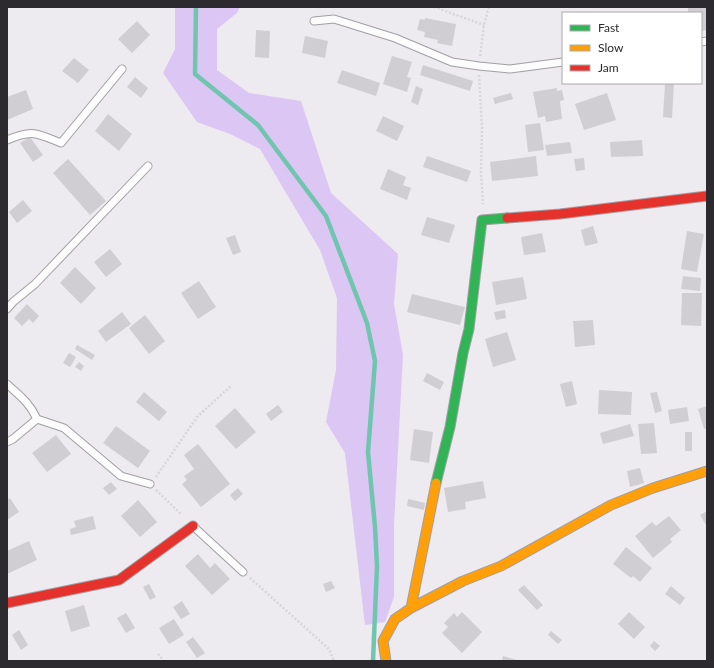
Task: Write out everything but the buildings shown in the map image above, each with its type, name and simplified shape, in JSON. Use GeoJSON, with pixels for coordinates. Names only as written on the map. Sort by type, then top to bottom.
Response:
{"type":"FeatureCollection","features":[{"type":"Feature","properties":{"kind":"street"},"geometry":{"type":"LineString","coordinates":[[411,608],[426,531],[450,427],[463,353],[469,330],[482,220],[560,214],[707,196]]}},
{"type":"Feature","properties":{"kind":"street"},"geometry":{"type":"LineString","coordinates":[[386,661],[382,641],[395,618],[411,608],[463,581],[501,566],[611,505],[653,488],[707,471]]}},
{"type":"Feature","properties":{"kind":"street"},"geometry":{"type":"LineString","coordinates":[[7,603],[119,580],[193,526]]}},
{"type":"Feature","properties":{"kind":"lane"},"geometry":{"type":"LineString","coordinates":[[314,21],[334,19],[395,38],[452,62],[510,69],[562,62]]}},
{"type":"Feature","properties":{"kind":"lane"},"geometry":{"type":"LineString","coordinates":[[7,140],[22,134],[37,133],[61,143],[122,69]]}},
{"type":"Feature","properties":{"kind":"lane"},"geometry":{"type":"LineString","coordinates":[[7,309],[13,302],[35,284],[148,166]]}},
{"type":"Feature","properties":{"kind":"lane"},"geometry":{"type":"LineString","coordinates":[[7,384],[24,399],[32,409],[37,419],[64,428],[121,476],[150,484]]}},
{"type":"Feature","properties":{"kind":"lane"},"geometry":{"type":"LineString","coordinates":[[7,442],[13,439],[37,419]]}},
{"type":"Feature","properties":{"kind":"lane"},"geometry":{"type":"LineString","coordinates":[[193,526],[243,572]]}},
{"type":"Feature","properties":{"kind":"path"},"geometry":{"type":"LineString","coordinates":[[434,7],[484,25]]}},
{"type":"Feature","properties":{"kind":"path"},"geometry":{"type":"LineString","coordinates":[[482,220],[482,126],[479,66],[484,25],[490,7]]}},
{"type":"Feature","properties":{"kind":"path"},"geometry":{"type":"LineString","coordinates":[[193,526],[150,484],[197,417],[231,386]]}},
{"type":"Feature","properties":{"kind":"path"},"geometry":{"type":"LineString","coordinates":[[243,572],[329,649],[333,659],[331,661]]}},
{"type":"Feature","properties":{"kind":"path"},"geometry":{"type":"LineString","coordinates":[[158,654],[164,661]]}},
{"type":"Feature","properties":{"kind":"shaded area"},"geometry":{"type":"Polygon","coordinates":[[[175,7],[240,7],[237,13],[217,29],[217,70],[249,93],[301,101],[331,193],[398,254],[394,304],[403,355],[394,525],[394,597],[385,622],[365,625],[345,453],[326,422],[336,370],[337,298],[320,250],[260,149],[230,134],[197,122],[163,73],[175,49],[175,7]]]}},
{"type":"Feature","properties":{"kind":"waterway"},"geometry":{"type":"LineString","coordinates":[[196,7],[195,74],[258,125],[326,216],[367,323],[375,361],[368,452],[377,566],[373,661]]}},
{"type":"Feature","properties":{"kind":"traffic: fast"},"geometry":{"type":"LineString","coordinates":[[436,483],[450,427],[463,353],[469,329],[482,220],[507,218]]}},
{"type":"Feature","properties":{"kind":"traffic: slow"},"geometry":{"type":"LineString","coordinates":[[411,608],[463,581],[501,566],[611,505],[653,488],[707,471]]}},
{"type":"Feature","properties":{"kind":"traffic: slow"},"geometry":{"type":"LineString","coordinates":[[386,661],[383,641],[395,619],[411,608],[436,483]]}},
{"type":"Feature","properties":{"kind":"traffic: jam"},"geometry":{"type":"LineString","coordinates":[[507,218],[560,214],[707,196]]}},
{"type":"Feature","properties":{"kind":"traffic: jam"},"geometry":{"type":"LineString","coordinates":[[7,603],[119,580],[193,526]]}}]}
